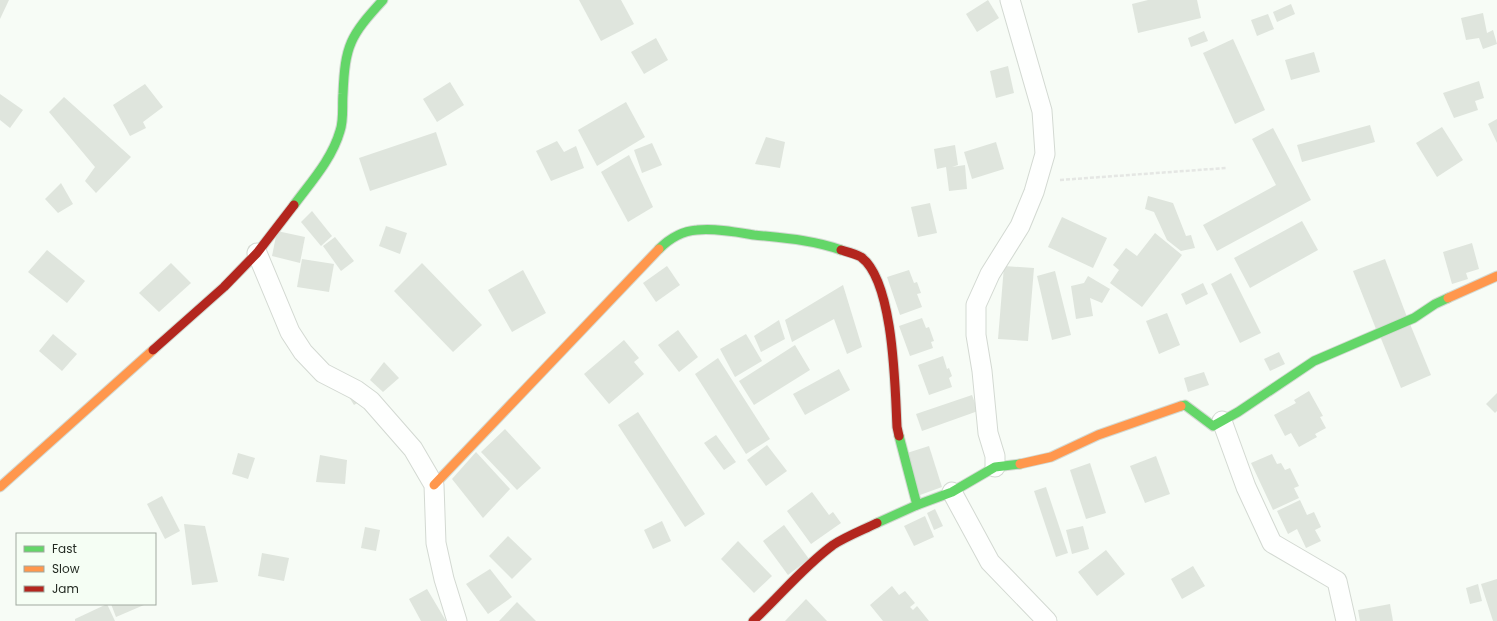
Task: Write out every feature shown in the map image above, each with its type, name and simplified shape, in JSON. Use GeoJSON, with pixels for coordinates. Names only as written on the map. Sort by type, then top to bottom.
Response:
{"type":"FeatureCollection","features":[{"type":"Feature","properties":{"kind":"street"},"geometry":{"type":"LineString","coordinates":[[0,487],[182,326],[224,287],[256,253],[324,164],[335,145],[341,129],[344,63],[352,38],[362,22],[383,0]]}},
{"type":"Feature","properties":{"kind":"street"},"geometry":{"type":"LineString","coordinates":[[995,467],[995,456],[988,433],[982,371],[976,335],[976,306],[990,274],[1020,226],[1038,180],[1046,154],[1042,111],[1010,0]]}},
{"type":"Feature","properties":{"kind":"street"},"geometry":{"type":"LineString","coordinates":[[434,485],[666,242],[683,233],[697,230],[734,232],[799,240],[836,248],[861,257],[873,270],[880,286],[892,346],[897,427],[918,505]]}},
{"type":"Feature","properties":{"kind":"street"},"geometry":{"type":"LineString","coordinates":[[256,253],[290,332],[303,352],[323,373],[356,390],[371,401],[413,449],[434,485],[436,544],[444,579],[457,621]]}},
{"type":"Feature","properties":{"kind":"street"},"geometry":{"type":"LineString","coordinates":[[753,621],[780,596],[801,572],[834,545],[860,531],[918,505],[952,492],[995,467],[1014,466],[1051,457],[1098,435],[1185,405],[1213,426],[1238,412],[1314,360],[1414,318],[1435,304],[1497,276]]}},
{"type":"Feature","properties":{"kind":"street"},"geometry":{"type":"LineString","coordinates":[[1222,421],[1246,487],[1272,543],[1337,581],[1346,621]]}},
{"type":"Feature","properties":{"kind":"street"},"geometry":{"type":"LineString","coordinates":[[952,492],[990,562],[1047,621]]}},
{"type":"Feature","properties":{"kind":"path"},"geometry":{"type":"LineString","coordinates":[[1038,180],[1226,168]]}},
{"type":"Feature","properties":{"kind":"building"},"geometry":{"type":"Polygon","coordinates":[[[0,0],[9,0],[0,19],[0,0]]]}},
{"type":"Feature","properties":{"kind":"building"},"geometry":{"type":"Polygon","coordinates":[[[579,0],[621,0],[634,24],[601,41],[579,0]]]}},
{"type":"Feature","properties":{"kind":"building"},"geometry":{"type":"Polygon","coordinates":[[[988,0],[999,18],[977,32],[966,14],[988,0]]]}},
{"type":"Feature","properties":{"kind":"building"},"geometry":{"type":"Polygon","coordinates":[[[1148,0],[1197,0],[1201,18],[1138,33],[1132,4],[1148,0]]]}},
{"type":"Feature","properties":{"kind":"building"},"geometry":{"type":"Polygon","coordinates":[[[1291,4],[1295,14],[1277,22],[1273,12],[1291,4]]]}},
{"type":"Feature","properties":{"kind":"building"},"geometry":{"type":"Polygon","coordinates":[[[1483,13],[1487,33],[1493,30],[1497,44],[1483,49],[1479,38],[1466,40],[1461,18],[1483,13]]]}},
{"type":"Feature","properties":{"kind":"building"},"geometry":{"type":"Polygon","coordinates":[[[1268,14],[1274,29],[1257,36],[1251,20],[1268,14]]]}},
{"type":"Feature","properties":{"kind":"building"},"geometry":{"type":"Polygon","coordinates":[[[1204,31],[1208,41],[1191,47],[1188,38],[1204,31]]]}},
{"type":"Feature","properties":{"kind":"building"},"geometry":{"type":"Polygon","coordinates":[[[656,38],[668,60],[644,74],[631,52],[656,38]]]}},
{"type":"Feature","properties":{"kind":"building"},"geometry":{"type":"Polygon","coordinates":[[[1233,39],[1265,110],[1235,124],[1203,53],[1233,39]]]}},
{"type":"Feature","properties":{"kind":"building"},"geometry":{"type":"Polygon","coordinates":[[[1314,52],[1320,72],[1291,80],[1285,60],[1314,52]]]}},
{"type":"Feature","properties":{"kind":"building"},"geometry":{"type":"Polygon","coordinates":[[[1008,66],[1014,93],[996,98],[990,71],[1008,66]]]}},
{"type":"Feature","properties":{"kind":"building"},"geometry":{"type":"Polygon","coordinates":[[[1479,81],[1484,98],[1475,101],[1478,110],[1454,118],[1443,93],[1479,81]]]}},
{"type":"Feature","properties":{"kind":"building"},"geometry":{"type":"Polygon","coordinates":[[[450,82],[464,105],[437,122],[423,99],[450,82]]]}},
{"type":"Feature","properties":{"kind":"building"},"geometry":{"type":"Polygon","coordinates":[[[145,84],[163,107],[143,122],[146,128],[130,136],[113,105],[145,84]]]}},
{"type":"Feature","properties":{"kind":"building"},"geometry":{"type":"Polygon","coordinates":[[[0,94],[23,110],[10,128],[0,120],[0,94]]]}},
{"type":"Feature","properties":{"kind":"building"},"geometry":{"type":"Polygon","coordinates":[[[64,97],[131,157],[96,193],[85,181],[95,167],[49,112],[64,97]]]}},
{"type":"Feature","properties":{"kind":"building"},"geometry":{"type":"Polygon","coordinates":[[[626,102],[645,137],[597,166],[578,130],[626,102]]]}},
{"type":"Feature","properties":{"kind":"building"},"geometry":{"type":"Polygon","coordinates":[[[1497,119],[1497,143],[1488,124],[1497,119]]]}},
{"type":"Feature","properties":{"kind":"building"},"geometry":{"type":"Polygon","coordinates":[[[1370,125],[1375,142],[1302,162],[1297,145],[1370,125]]]}},
{"type":"Feature","properties":{"kind":"building"},"geometry":{"type":"Polygon","coordinates":[[[1442,127],[1463,160],[1437,177],[1416,143],[1442,127]]]}},
{"type":"Feature","properties":{"kind":"building"},"geometry":{"type":"Polygon","coordinates":[[[1273,128],[1311,200],[1217,251],[1203,225],[1276,185],[1252,139],[1273,128]]]}},
{"type":"Feature","properties":{"kind":"building"},"geometry":{"type":"Polygon","coordinates":[[[436,132],[447,165],[370,191],[359,158],[436,132]]]}},
{"type":"Feature","properties":{"kind":"building"},"geometry":{"type":"Polygon","coordinates":[[[766,137],[785,142],[780,168],[755,164],[766,137]]]}},
{"type":"Feature","properties":{"kind":"building"},"geometry":{"type":"Polygon","coordinates":[[[557,141],[564,152],[576,146],[584,168],[551,181],[536,151],[557,141]]]}},
{"type":"Feature","properties":{"kind":"building"},"geometry":{"type":"Polygon","coordinates":[[[996,142],[1004,169],[972,179],[964,152],[996,142]]]}},
{"type":"Feature","properties":{"kind":"building"},"geometry":{"type":"Polygon","coordinates":[[[652,143],[662,165],[642,173],[634,150],[652,143]]]}},
{"type":"Feature","properties":{"kind":"building"},"geometry":{"type":"Polygon","coordinates":[[[955,145],[958,165],[952,167],[965,165],[967,189],[949,191],[946,167],[937,169],[934,149],[955,145]]]}},
{"type":"Feature","properties":{"kind":"building"},"geometry":{"type":"Polygon","coordinates":[[[629,155],[653,207],[628,222],[601,172],[629,155]]]}},
{"type":"Feature","properties":{"kind":"building"},"geometry":{"type":"Polygon","coordinates":[[[61,183],[73,204],[58,213],[45,199],[61,183]]]}},
{"type":"Feature","properties":{"kind":"building"},"geometry":{"type":"Polygon","coordinates":[[[1148,196],[1173,203],[1186,236],[1191,235],[1195,248],[1181,251],[1167,240],[1154,212],[1145,209],[1148,196]]]}},
{"type":"Feature","properties":{"kind":"building"},"geometry":{"type":"Polygon","coordinates":[[[930,203],[937,233],[918,237],[911,207],[930,203]]]}},
{"type":"Feature","properties":{"kind":"building"},"geometry":{"type":"Polygon","coordinates":[[[312,211],[332,236],[321,246],[301,222],[312,211]]]}},
{"type":"Feature","properties":{"kind":"building"},"geometry":{"type":"Polygon","coordinates":[[[1062,217],[1107,238],[1093,268],[1048,247],[1062,217]]]}},
{"type":"Feature","properties":{"kind":"building"},"geometry":{"type":"Polygon","coordinates":[[[1302,221],[1318,250],[1250,288],[1234,258],[1302,221]]]}},
{"type":"Feature","properties":{"kind":"building"},"geometry":{"type":"Polygon","coordinates":[[[386,226],[407,233],[400,254],[379,246],[386,226]]]}},
{"type":"Feature","properties":{"kind":"building"},"geometry":{"type":"Polygon","coordinates":[[[277,231],[305,237],[300,263],[272,256],[277,231]]]}},
{"type":"Feature","properties":{"kind":"building"},"geometry":{"type":"Polygon","coordinates":[[[1155,233],[1182,255],[1142,307],[1110,283],[1119,270],[1113,265],[1126,248],[1137,256],[1155,233]]]}},
{"type":"Feature","properties":{"kind":"building"},"geometry":{"type":"Polygon","coordinates":[[[335,237],[354,261],[341,271],[323,246],[335,237]]]}},
{"type":"Feature","properties":{"kind":"building"},"geometry":{"type":"Polygon","coordinates":[[[1472,243],[1479,269],[1466,273],[1468,279],[1452,284],[1443,252],[1472,243]]]}},
{"type":"Feature","properties":{"kind":"building"},"geometry":{"type":"Polygon","coordinates":[[[47,250],[85,281],[67,303],[28,272],[47,250]]]}},
{"type":"Feature","properties":{"kind":"building"},"geometry":{"type":"Polygon","coordinates":[[[302,259],[334,264],[329,292],[297,287],[302,259]]]}},
{"type":"Feature","properties":{"kind":"building"},"geometry":{"type":"Polygon","coordinates":[[[1385,259],[1407,317],[1376,329],[1353,271],[1385,259]]]}},
{"type":"Feature","properties":{"kind":"building"},"geometry":{"type":"Polygon","coordinates":[[[171,263],[191,283],[159,312],[139,293],[171,263]]]}},
{"type":"Feature","properties":{"kind":"building"},"geometry":{"type":"Polygon","coordinates":[[[422,263],[482,325],[453,352],[394,291],[422,263]]]}},
{"type":"Feature","properties":{"kind":"building"},"geometry":{"type":"Polygon","coordinates":[[[667,266],[680,285],[656,302],[643,283],[667,266]]]}},
{"type":"Feature","properties":{"kind":"building"},"geometry":{"type":"Polygon","coordinates":[[[1004,266],[1034,268],[1028,341],[998,339],[1004,266]]]}},
{"type":"Feature","properties":{"kind":"building"},"geometry":{"type":"Polygon","coordinates":[[[523,270],[546,313],[512,332],[488,290],[523,270]]]}},
{"type":"Feature","properties":{"kind":"building"},"geometry":{"type":"Polygon","coordinates":[[[909,270],[914,283],[917,282],[921,293],[917,294],[922,307],[900,315],[887,277],[909,270]]]}},
{"type":"Feature","properties":{"kind":"building"},"geometry":{"type":"Polygon","coordinates":[[[1055,271],[1071,335],[1052,340],[1037,276],[1055,271]]]}},
{"type":"Feature","properties":{"kind":"building"},"geometry":{"type":"Polygon","coordinates":[[[1231,273],[1261,333],[1240,343],[1211,284],[1231,273]]]}},
{"type":"Feature","properties":{"kind":"building"},"geometry":{"type":"Polygon","coordinates":[[[1088,276],[1110,289],[1102,303],[1090,298],[1093,316],[1076,319],[1071,286],[1084,283],[1088,276]]]}},
{"type":"Feature","properties":{"kind":"building"},"geometry":{"type":"Polygon","coordinates":[[[1203,283],[1208,294],[1186,305],[1181,294],[1203,283]]]}},
{"type":"Feature","properties":{"kind":"building"},"geometry":{"type":"Polygon","coordinates":[[[843,285],[862,347],[847,354],[834,319],[792,342],[785,320],[843,285]]]}},
{"type":"Feature","properties":{"kind":"building"},"geometry":{"type":"Polygon","coordinates":[[[1167,313],[1180,345],[1159,354],[1146,321],[1167,313]]]}},
{"type":"Feature","properties":{"kind":"building"},"geometry":{"type":"Polygon","coordinates":[[[922,318],[926,328],[929,327],[934,341],[931,342],[933,348],[910,356],[899,326],[922,318]]]}},
{"type":"Feature","properties":{"kind":"building"},"geometry":{"type":"Polygon","coordinates":[[[779,320],[785,339],[761,352],[754,336],[779,320]]]}},
{"type":"Feature","properties":{"kind":"building"},"geometry":{"type":"Polygon","coordinates":[[[1410,324],[1431,375],[1401,388],[1380,336],[1410,324]]]}},
{"type":"Feature","properties":{"kind":"building"},"geometry":{"type":"Polygon","coordinates":[[[678,330],[698,357],[679,372],[658,345],[678,330]]]}},
{"type":"Feature","properties":{"kind":"building"},"geometry":{"type":"Polygon","coordinates":[[[53,334],[77,354],[62,371],[39,351],[53,334]]]}},
{"type":"Feature","properties":{"kind":"building"},"geometry":{"type":"Polygon","coordinates":[[[746,334],[762,361],[735,377],[720,349],[746,334]]]}},
{"type":"Feature","properties":{"kind":"building"},"geometry":{"type":"Polygon","coordinates":[[[624,340],[639,358],[634,362],[644,374],[609,404],[584,374],[624,340]]]}},
{"type":"Feature","properties":{"kind":"building"},"geometry":{"type":"Polygon","coordinates":[[[795,345],[810,370],[754,405],[739,381],[795,345]]]}},
{"type":"Feature","properties":{"kind":"building"},"geometry":{"type":"Polygon","coordinates":[[[1279,352],[1285,364],[1270,371],[1264,359],[1279,352]]]}},
{"type":"Feature","properties":{"kind":"building"},"geometry":{"type":"Polygon","coordinates":[[[943,356],[947,369],[949,368],[952,376],[949,378],[952,387],[929,395],[918,365],[943,356]]]}},
{"type":"Feature","properties":{"kind":"building"},"geometry":{"type":"Polygon","coordinates":[[[718,358],[770,439],[746,454],[695,374],[718,358]]]}},
{"type":"Feature","properties":{"kind":"building"},"geometry":{"type":"Polygon","coordinates":[[[384,362],[399,378],[383,392],[370,380],[384,362]]]}},
{"type":"Feature","properties":{"kind":"building"},"geometry":{"type":"Polygon","coordinates":[[[839,369],[850,390],[805,415],[793,394],[839,369]]]}},
{"type":"Feature","properties":{"kind":"building"},"geometry":{"type":"Polygon","coordinates":[[[1204,372],[1209,385],[1188,392],[1184,378],[1204,372]]]}},
{"type":"Feature","properties":{"kind":"building"},"geometry":{"type":"Polygon","coordinates":[[[1309,391],[1323,416],[1320,417],[1326,428],[1315,434],[1317,437],[1299,447],[1291,433],[1285,436],[1274,415],[1296,403],[1294,400],[1309,391]]]}},
{"type":"Feature","properties":{"kind":"building"},"geometry":{"type":"Polygon","coordinates":[[[1497,393],[1497,411],[1495,413],[1486,404],[1497,393]]]}},
{"type":"Feature","properties":{"kind":"building"},"geometry":{"type":"Polygon","coordinates":[[[972,395],[978,411],[922,431],[916,414],[972,395]]]}},
{"type":"Feature","properties":{"kind":"building"},"geometry":{"type":"Polygon","coordinates":[[[349,397],[362,400],[354,405],[349,397]]]}},
{"type":"Feature","properties":{"kind":"building"},"geometry":{"type":"Polygon","coordinates":[[[638,412],[705,514],[685,527],[618,425],[638,412]]]}},
{"type":"Feature","properties":{"kind":"building"},"geometry":{"type":"Polygon","coordinates":[[[505,429],[541,468],[517,490],[481,452],[505,429]]]}},
{"type":"Feature","properties":{"kind":"building"},"geometry":{"type":"Polygon","coordinates":[[[716,435],[736,462],[724,470],[704,443],[716,435]]]}},
{"type":"Feature","properties":{"kind":"building"},"geometry":{"type":"Polygon","coordinates":[[[767,445],[787,471],[766,486],[747,460],[767,445]]]}},
{"type":"Feature","properties":{"kind":"building"},"geometry":{"type":"Polygon","coordinates":[[[929,446],[942,487],[920,495],[907,453],[929,446]]]}},
{"type":"Feature","properties":{"kind":"building"},"geometry":{"type":"Polygon","coordinates":[[[476,452],[510,489],[483,518],[452,479],[476,452]]]}},
{"type":"Feature","properties":{"kind":"building"},"geometry":{"type":"Polygon","coordinates":[[[238,453],[255,458],[248,479],[232,474],[238,453]]]}},
{"type":"Feature","properties":{"kind":"building"},"geometry":{"type":"Polygon","coordinates":[[[1272,454],[1277,464],[1281,463],[1285,470],[1290,468],[1299,486],[1294,488],[1299,498],[1273,510],[1251,463],[1272,454]]]}},
{"type":"Feature","properties":{"kind":"building"},"geometry":{"type":"Polygon","coordinates":[[[320,455],[347,460],[345,484],[316,482],[320,455]]]}},
{"type":"Feature","properties":{"kind":"building"},"geometry":{"type":"Polygon","coordinates":[[[1156,456],[1170,494],[1145,503],[1130,466],[1156,456]]]}},
{"type":"Feature","properties":{"kind":"building"},"geometry":{"type":"Polygon","coordinates":[[[1090,463],[1106,513],[1086,519],[1070,470],[1090,463]]]}},
{"type":"Feature","properties":{"kind":"building"},"geometry":{"type":"Polygon","coordinates":[[[1046,487],[1068,553],[1056,557],[1034,491],[1046,487]]]}},
{"type":"Feature","properties":{"kind":"building"},"geometry":{"type":"Polygon","coordinates":[[[812,492],[829,515],[833,512],[841,523],[811,544],[787,511],[812,492]]]}},
{"type":"Feature","properties":{"kind":"building"},"geometry":{"type":"Polygon","coordinates":[[[162,496],[180,531],[165,539],[147,504],[162,496]]]}},
{"type":"Feature","properties":{"kind":"building"},"geometry":{"type":"Polygon","coordinates":[[[1300,500],[1307,515],[1314,512],[1321,527],[1315,530],[1321,541],[1306,548],[1297,529],[1288,534],[1277,511],[1300,500]]]}},
{"type":"Feature","properties":{"kind":"building"},"geometry":{"type":"Polygon","coordinates":[[[935,509],[943,526],[934,530],[927,513],[935,509]]]}},
{"type":"Feature","properties":{"kind":"building"},"geometry":{"type":"Polygon","coordinates":[[[925,516],[934,537],[914,546],[904,526],[925,516]]]}},
{"type":"Feature","properties":{"kind":"building"},"geometry":{"type":"Polygon","coordinates":[[[662,521],[671,541],[653,549],[644,530],[662,521]]]}},
{"type":"Feature","properties":{"kind":"building"},"geometry":{"type":"Polygon","coordinates":[[[184,524],[205,526],[218,582],[192,585],[184,524]]]}},
{"type":"Feature","properties":{"kind":"building"},"geometry":{"type":"Polygon","coordinates":[[[784,525],[809,559],[788,575],[763,541],[784,525]]]}},
{"type":"Feature","properties":{"kind":"building"},"geometry":{"type":"Polygon","coordinates":[[[1083,526],[1089,549],[1072,554],[1066,530],[1083,526]]]}},
{"type":"Feature","properties":{"kind":"building"},"geometry":{"type":"Polygon","coordinates":[[[365,527],[380,530],[376,551],[361,548],[365,527]]]}},
{"type":"Feature","properties":{"kind":"building"},"geometry":{"type":"Polygon","coordinates":[[[508,536],[532,559],[512,579],[489,556],[508,536]]]}},
{"type":"Feature","properties":{"kind":"building"},"geometry":{"type":"Polygon","coordinates":[[[738,541],[772,576],[754,593],[721,559],[738,541]]]}},
{"type":"Feature","properties":{"kind":"building"},"geometry":{"type":"Polygon","coordinates":[[[1106,550],[1125,574],[1097,596],[1078,572],[1106,550]]]}},
{"type":"Feature","properties":{"kind":"building"},"geometry":{"type":"Polygon","coordinates":[[[262,553],[289,558],[284,581],[258,576],[262,553]]]}},
{"type":"Feature","properties":{"kind":"building"},"geometry":{"type":"Polygon","coordinates":[[[1193,566],[1205,586],[1182,599],[1171,579],[1193,566]]]}},
{"type":"Feature","properties":{"kind":"building"},"geometry":{"type":"Polygon","coordinates":[[[490,569],[512,597],[488,614],[466,584],[490,569]]]}},
{"type":"Feature","properties":{"kind":"building"},"geometry":{"type":"Polygon","coordinates":[[[1497,579],[1497,621],[1493,621],[1481,584],[1497,579]]]}},
{"type":"Feature","properties":{"kind":"building"},"geometry":{"type":"Polygon","coordinates":[[[1478,584],[1482,601],[1470,604],[1466,588],[1478,584]]]}},
{"type":"Feature","properties":{"kind":"building"},"geometry":{"type":"Polygon","coordinates":[[[892,586],[899,595],[905,591],[915,603],[910,607],[913,610],[917,606],[929,621],[883,621],[870,605],[892,586]]]}},
{"type":"Feature","properties":{"kind":"building"},"geometry":{"type":"Polygon","coordinates":[[[427,589],[446,621],[421,621],[409,599],[427,589]]]}},
{"type":"Feature","properties":{"kind":"building"},"geometry":{"type":"Polygon","coordinates":[[[806,599],[827,621],[785,621],[806,599]]]}},
{"type":"Feature","properties":{"kind":"building"},"geometry":{"type":"Polygon","coordinates":[[[517,602],[536,621],[499,621],[517,602]]]}},
{"type":"Feature","properties":{"kind":"building"},"geometry":{"type":"Polygon","coordinates":[[[1390,604],[1393,621],[1360,621],[1358,610],[1390,604]]]}},
{"type":"Feature","properties":{"kind":"building"},"geometry":{"type":"Polygon","coordinates":[[[107,605],[115,621],[75,621],[75,619],[107,605]]]}},
{"type":"Feature","properties":{"kind":"building"},"geometry":{"type":"Polygon","coordinates":[[[111,605],[144,605],[116,617],[111,605]]]}},
{"type":"Feature","properties":{"kind":"traffic: fast"},"geometry":{"type":"LineString","coordinates":[[294,205],[332,151],[342,122],[345,64],[351,42],[363,23],[383,0]]}},
{"type":"Feature","properties":{"kind":"traffic: fast"},"geometry":{"type":"LineString","coordinates":[[659,249],[667,242],[681,234],[692,231],[711,230],[798,240],[841,250]]}},
{"type":"Feature","properties":{"kind":"traffic: fast"},"geometry":{"type":"LineString","coordinates":[[1181,406],[1185,405],[1213,426],[1238,412],[1314,361],[1414,318],[1435,304],[1448,298]]}},
{"type":"Feature","properties":{"kind":"traffic: fast"},"geometry":{"type":"LineString","coordinates":[[899,436],[917,505]]}},
{"type":"Feature","properties":{"kind":"traffic: fast"},"geometry":{"type":"LineString","coordinates":[[877,523],[917,505],[952,492],[995,467],[1020,464]]}},
{"type":"Feature","properties":{"kind":"traffic: slow"},"geometry":{"type":"LineString","coordinates":[[434,485],[659,249]]}},
{"type":"Feature","properties":{"kind":"traffic: slow"},"geometry":{"type":"LineString","coordinates":[[1448,298],[1497,276]]}},
{"type":"Feature","properties":{"kind":"traffic: slow"},"geometry":{"type":"LineString","coordinates":[[0,487],[153,350]]}},
{"type":"Feature","properties":{"kind":"traffic: slow"},"geometry":{"type":"LineString","coordinates":[[1020,464],[1051,457],[1098,435],[1181,406]]}},
{"type":"Feature","properties":{"kind":"traffic: jam"},"geometry":{"type":"LineString","coordinates":[[153,350],[224,287],[257,253],[294,205]]}},
{"type":"Feature","properties":{"kind":"traffic: jam"},"geometry":{"type":"LineString","coordinates":[[841,250],[861,257],[872,270],[880,288],[891,336],[897,427],[899,436]]}},
{"type":"Feature","properties":{"kind":"traffic: jam"},"geometry":{"type":"LineString","coordinates":[[753,621],[802,572],[833,545],[877,523]]}}]}
